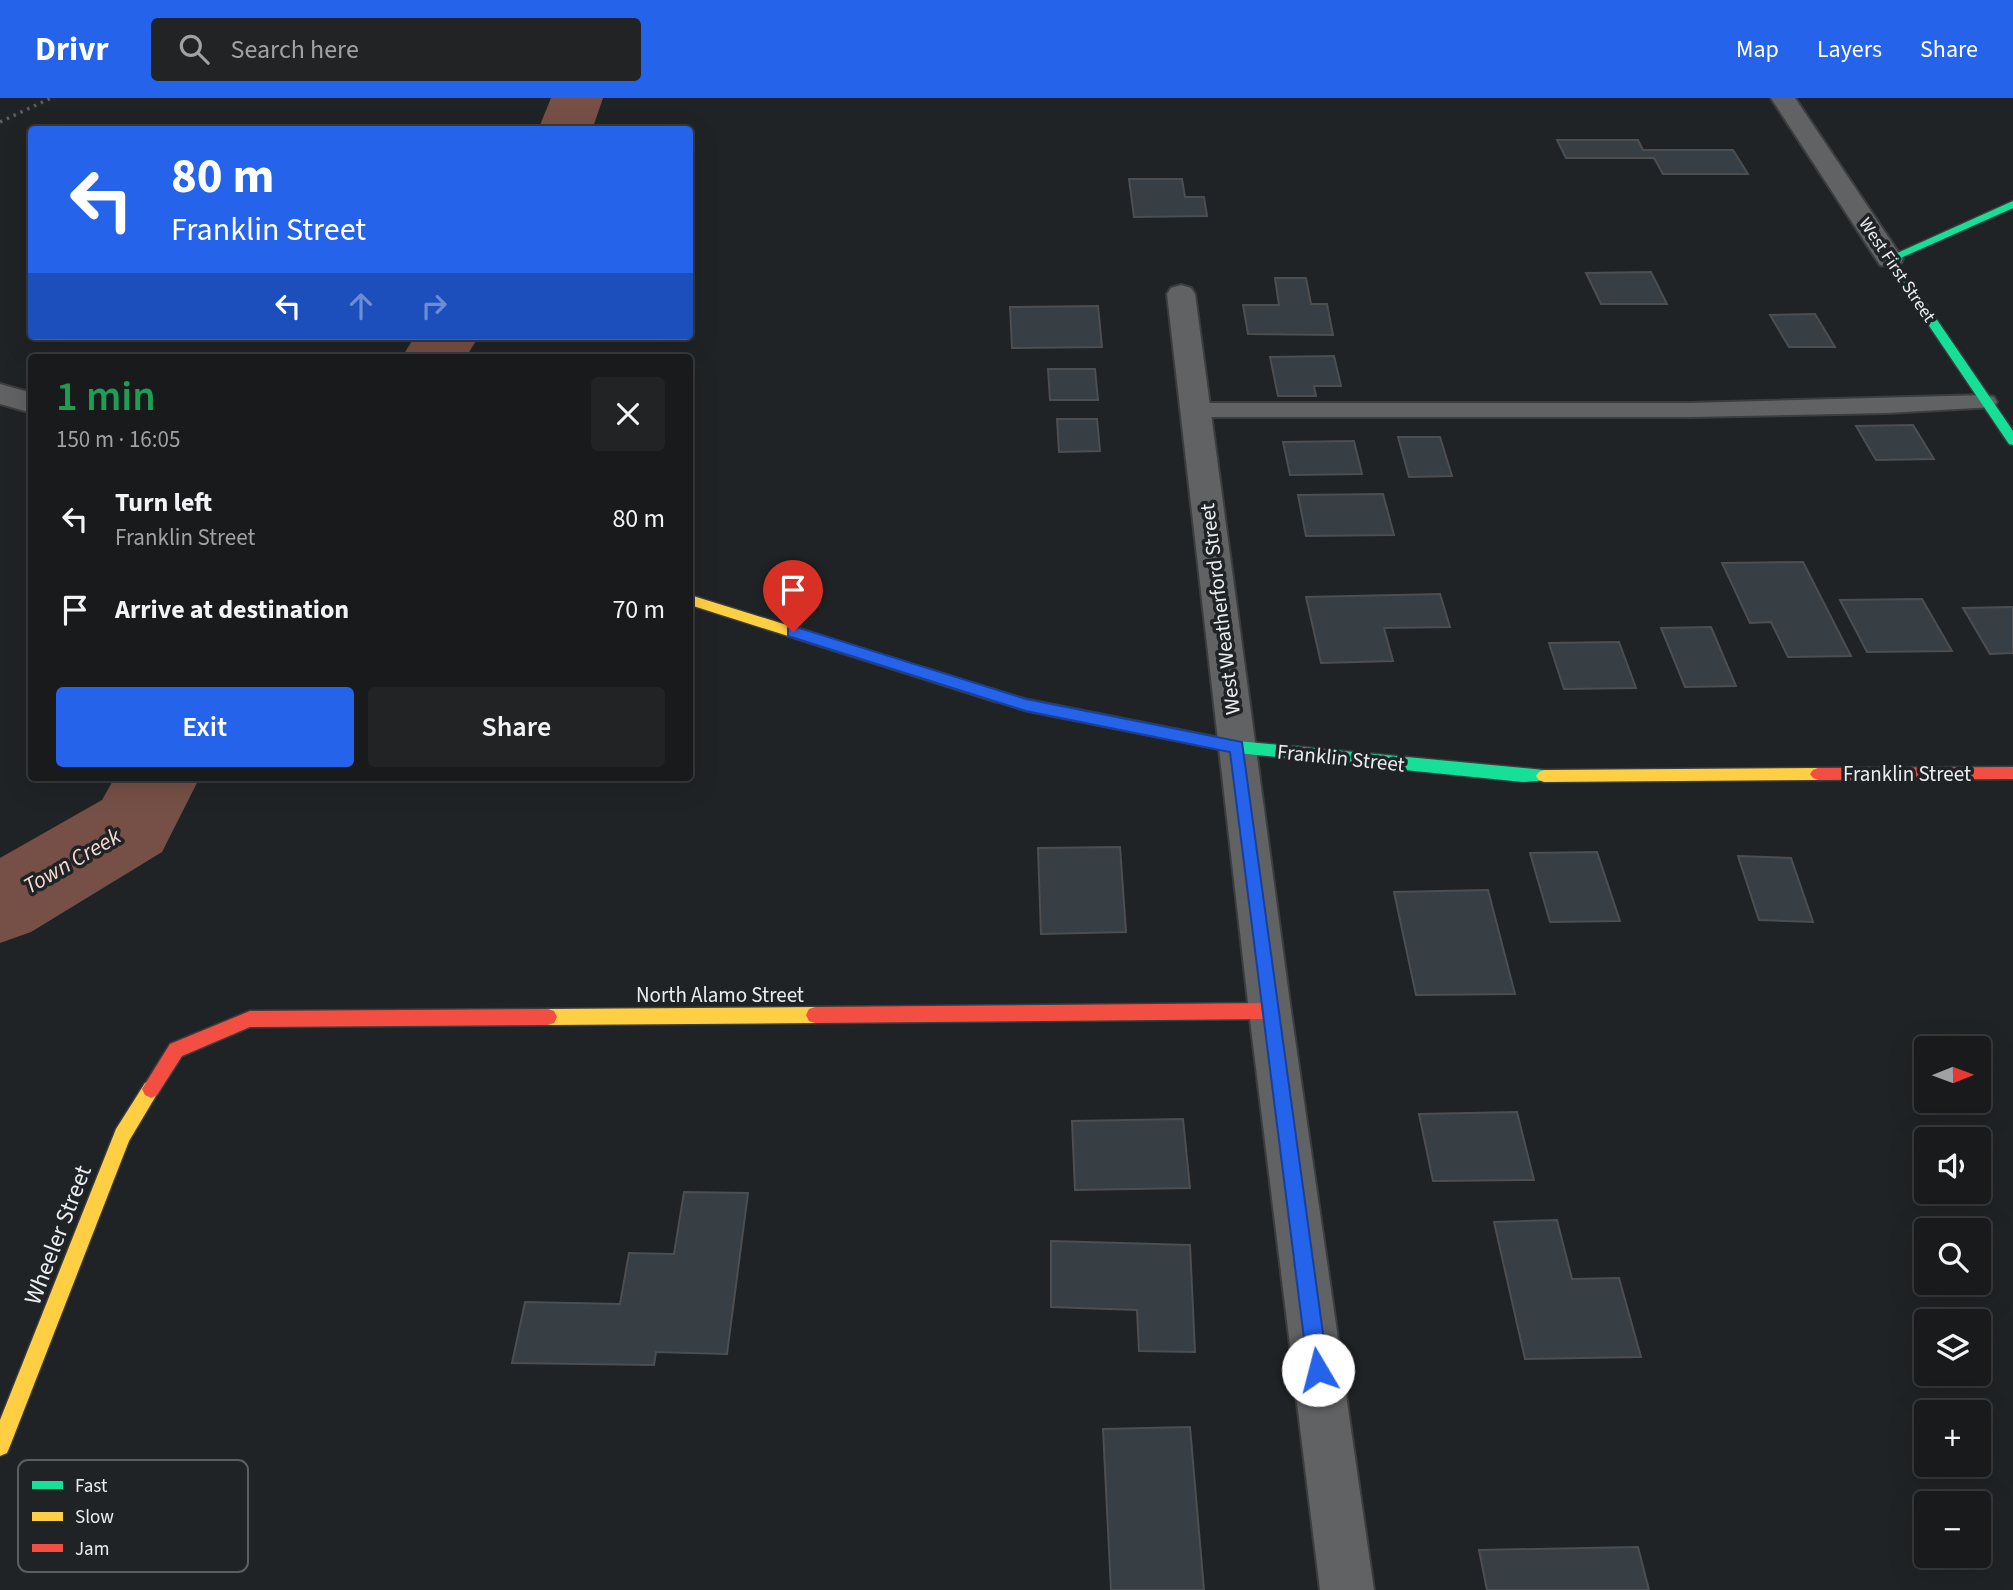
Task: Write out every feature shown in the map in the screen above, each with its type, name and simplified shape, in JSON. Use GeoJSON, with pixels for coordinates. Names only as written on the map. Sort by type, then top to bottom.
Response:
{"type":"FeatureCollection","features":[{"type":"Feature","properties":{"kind":"street","name":"West First Street"},"geometry":{"type":"LineString","coordinates":[[1783,98],[2013,441]]}},
{"type":"Feature","properties":{"kind":"street"},"geometry":{"type":"LineString","coordinates":[[1890,259],[2013,204]]}},
{"type":"Feature","properties":{"kind":"street","name":"West Weatherford Street"},"geometry":{"type":"LineString","coordinates":[[1181,294],[1270,1011],[1348,1590]]}},
{"type":"Feature","properties":{"kind":"street"},"geometry":{"type":"LineString","coordinates":[[0,394],[28,402]]}},
{"type":"Feature","properties":{"kind":"street","name":"Franklin Street"},"geometry":{"type":"LineString","coordinates":[[693,601],[1026,705],[1237,747],[1523,776],[2013,774]]}},
{"type":"Feature","properties":{"kind":"street","name":"North Alamo Street"},"geometry":{"type":"LineString","coordinates":[[176,1050],[250,1019],[1270,1011]]}},
{"type":"Feature","properties":{"kind":"street","name":"Wheeler Street"},"geometry":{"type":"LineString","coordinates":[[0,1446],[122,1135],[176,1050]]}},
{"type":"Feature","properties":{"kind":"lane"},"geometry":{"type":"LineString","coordinates":[[1196,410],[1574,412],[1817,409],[1986,402]]}},
{"type":"Feature","properties":{"kind":"building"},"geometry":{"type":"Polygon","coordinates":[[[1557,140],[1638,140],[1643,150],[1733,150],[1748,174],[1663,174],[1654,158],[1566,158],[1557,140]]]}},
{"type":"Feature","properties":{"kind":"building"},"geometry":{"type":"Polygon","coordinates":[[[1129,179],[1182,179],[1185,197],[1204,197],[1207,216],[1134,217],[1129,179]]]}},
{"type":"Feature","properties":{"kind":"building"},"geometry":{"type":"Polygon","coordinates":[[[1651,272],[1667,304],[1601,304],[1586,273],[1651,272]]]}},
{"type":"Feature","properties":{"kind":"building"},"geometry":{"type":"Polygon","coordinates":[[[1275,278],[1306,278],[1311,304],[1327,304],[1333,335],[1248,334],[1243,305],[1279,305],[1275,278]]]}},
{"type":"Feature","properties":{"kind":"building"},"geometry":{"type":"Polygon","coordinates":[[[1098,306],[1102,347],[1012,348],[1010,307],[1098,306]]]}},
{"type":"Feature","properties":{"kind":"building"},"geometry":{"type":"Polygon","coordinates":[[[1815,314],[1835,347],[1789,347],[1770,315],[1815,314]]]}},
{"type":"Feature","properties":{"kind":"building"},"geometry":{"type":"Polygon","coordinates":[[[1334,356],[1341,386],[1314,386],[1316,396],[1278,396],[1270,357],[1334,356]]]}},
{"type":"Feature","properties":{"kind":"building"},"geometry":{"type":"Polygon","coordinates":[[[1048,369],[1095,369],[1098,400],[1050,400],[1048,369]]]}},
{"type":"Feature","properties":{"kind":"building"},"geometry":{"type":"Polygon","coordinates":[[[1057,419],[1097,419],[1100,451],[1059,452],[1057,419]]]}},
{"type":"Feature","properties":{"kind":"building"},"geometry":{"type":"Polygon","coordinates":[[[1913,425],[1934,459],[1876,460],[1856,426],[1913,425]]]}},
{"type":"Feature","properties":{"kind":"building"},"geometry":{"type":"Polygon","coordinates":[[[1398,437],[1440,437],[1452,476],[1409,477],[1398,437]]]}},
{"type":"Feature","properties":{"kind":"building"},"geometry":{"type":"Polygon","coordinates":[[[1354,441],[1362,474],[1290,475],[1283,442],[1354,441]]]}},
{"type":"Feature","properties":{"kind":"building"},"geometry":{"type":"Polygon","coordinates":[[[1383,494],[1394,535],[1306,536],[1298,495],[1383,494]]]}},
{"type":"Feature","properties":{"kind":"building"},"geometry":{"type":"Polygon","coordinates":[[[1803,562],[1851,656],[1788,657],[1771,622],[1750,623],[1722,563],[1803,562]]]}},
{"type":"Feature","properties":{"kind":"building"},"geometry":{"type":"Polygon","coordinates":[[[1440,594],[1450,627],[1384,628],[1393,661],[1321,663],[1306,597],[1440,594]]]}},
{"type":"Feature","properties":{"kind":"building"},"geometry":{"type":"Polygon","coordinates":[[[1922,599],[1952,651],[1867,652],[1840,600],[1922,599]]]}},
{"type":"Feature","properties":{"kind":"building"},"geometry":{"type":"Polygon","coordinates":[[[2013,607],[2013,653],[1990,654],[1963,608],[2013,607]]]}},
{"type":"Feature","properties":{"kind":"building"},"geometry":{"type":"Polygon","coordinates":[[[1711,627],[1736,686],[1685,687],[1661,628],[1711,627]]]}},
{"type":"Feature","properties":{"kind":"building"},"geometry":{"type":"Polygon","coordinates":[[[1619,642],[1636,688],[1564,689],[1549,643],[1619,642]]]}},
{"type":"Feature","properties":{"kind":"building"},"geometry":{"type":"Polygon","coordinates":[[[1120,847],[1126,932],[1041,934],[1038,848],[1120,847]]]}},
{"type":"Feature","properties":{"kind":"building"},"geometry":{"type":"Polygon","coordinates":[[[1597,852],[1620,921],[1550,922],[1530,853],[1597,852]]]}},
{"type":"Feature","properties":{"kind":"building"},"geometry":{"type":"Polygon","coordinates":[[[1738,856],[1791,858],[1813,922],[1759,920],[1738,856]]]}},
{"type":"Feature","properties":{"kind":"building"},"geometry":{"type":"Polygon","coordinates":[[[1488,890],[1515,994],[1416,995],[1394,892],[1488,890]]]}},
{"type":"Feature","properties":{"kind":"building"},"geometry":{"type":"Polygon","coordinates":[[[1517,1112],[1534,1180],[1433,1181],[1419,1114],[1517,1112]]]}},
{"type":"Feature","properties":{"kind":"building"},"geometry":{"type":"Polygon","coordinates":[[[1183,1119],[1190,1188],[1075,1190],[1072,1121],[1183,1119]]]}},
{"type":"Feature","properties":{"kind":"building"},"geometry":{"type":"Polygon","coordinates":[[[684,1192],[748,1193],[727,1354],[656,1352],[654,1365],[512,1363],[525,1302],[620,1304],[629,1253],[674,1254],[684,1192]]]}},
{"type":"Feature","properties":{"kind":"building"},"geometry":{"type":"Polygon","coordinates":[[[1557,1220],[1572,1279],[1619,1278],[1641,1357],[1525,1359],[1494,1222],[1557,1220]]]}},
{"type":"Feature","properties":{"kind":"building"},"geometry":{"type":"Polygon","coordinates":[[[1051,1241],[1190,1245],[1195,1352],[1139,1351],[1137,1310],[1051,1307],[1051,1241]]]}},
{"type":"Feature","properties":{"kind":"building"},"geometry":{"type":"Polygon","coordinates":[[[1190,1427],[1204,1590],[1111,1590],[1103,1429],[1190,1427]]]}},
{"type":"Feature","properties":{"kind":"building"},"geometry":{"type":"Polygon","coordinates":[[[1638,1547],[1649,1590],[1487,1590],[1479,1550],[1638,1547]]]}},
{"type":"Feature","properties":{"kind":"waterway","name":"Town Creek"},"geometry":{"type":"LineString","coordinates":[[566,126],[577,98]]}},
{"type":"Feature","properties":{"kind":"waterway","name":"Town Creek"},"geometry":{"type":"LineString","coordinates":[[436,354],[445,340]]}},
{"type":"Feature","properties":{"kind":"waterway","name":"Town Creek"},"geometry":{"type":"LineString","coordinates":[[0,904],[132,826],[157,781]]}},
{"type":"Feature","properties":{"kind":"railway"},"geometry":{"type":"LineString","coordinates":[[0,122],[51,98]]}},
{"type":"Feature","properties":{"kind":"traffic: fast"},"geometry":{"type":"LineString","coordinates":[[2013,204],[1890,259],[2013,441]]}},
{"type":"Feature","properties":{"kind":"traffic: fast"},"geometry":{"type":"LineString","coordinates":[[996,696],[1026,705],[1237,747],[1544,776]]}},
{"type":"Feature","properties":{"kind":"traffic: slow"},"geometry":{"type":"LineString","coordinates":[[693,601],[996,696]]}},
{"type":"Feature","properties":{"kind":"traffic: slow"},"geometry":{"type":"LineString","coordinates":[[1544,776],[1818,774]]}},
{"type":"Feature","properties":{"kind":"traffic: slow"},"geometry":{"type":"LineString","coordinates":[[548,1017],[815,1015]]}},
{"type":"Feature","properties":{"kind":"traffic: slow"},"geometry":{"type":"LineString","coordinates":[[0,1446],[122,1135],[151,1089]]}},
{"type":"Feature","properties":{"kind":"traffic: jam"},"geometry":{"type":"LineString","coordinates":[[1818,774],[2013,773]]}},
{"type":"Feature","properties":{"kind":"traffic: jam"},"geometry":{"type":"LineString","coordinates":[[815,1015],[1270,1011]]}},
{"type":"Feature","properties":{"kind":"traffic: jam"},"geometry":{"type":"LineString","coordinates":[[151,1089],[176,1050],[250,1019],[548,1017]]}},
{"type":"Feature","properties":{"kind":"route"},"geometry":{"type":"LineString","coordinates":[[793,632],[1026,705],[1237,747],[1318,1370]]}}]}
